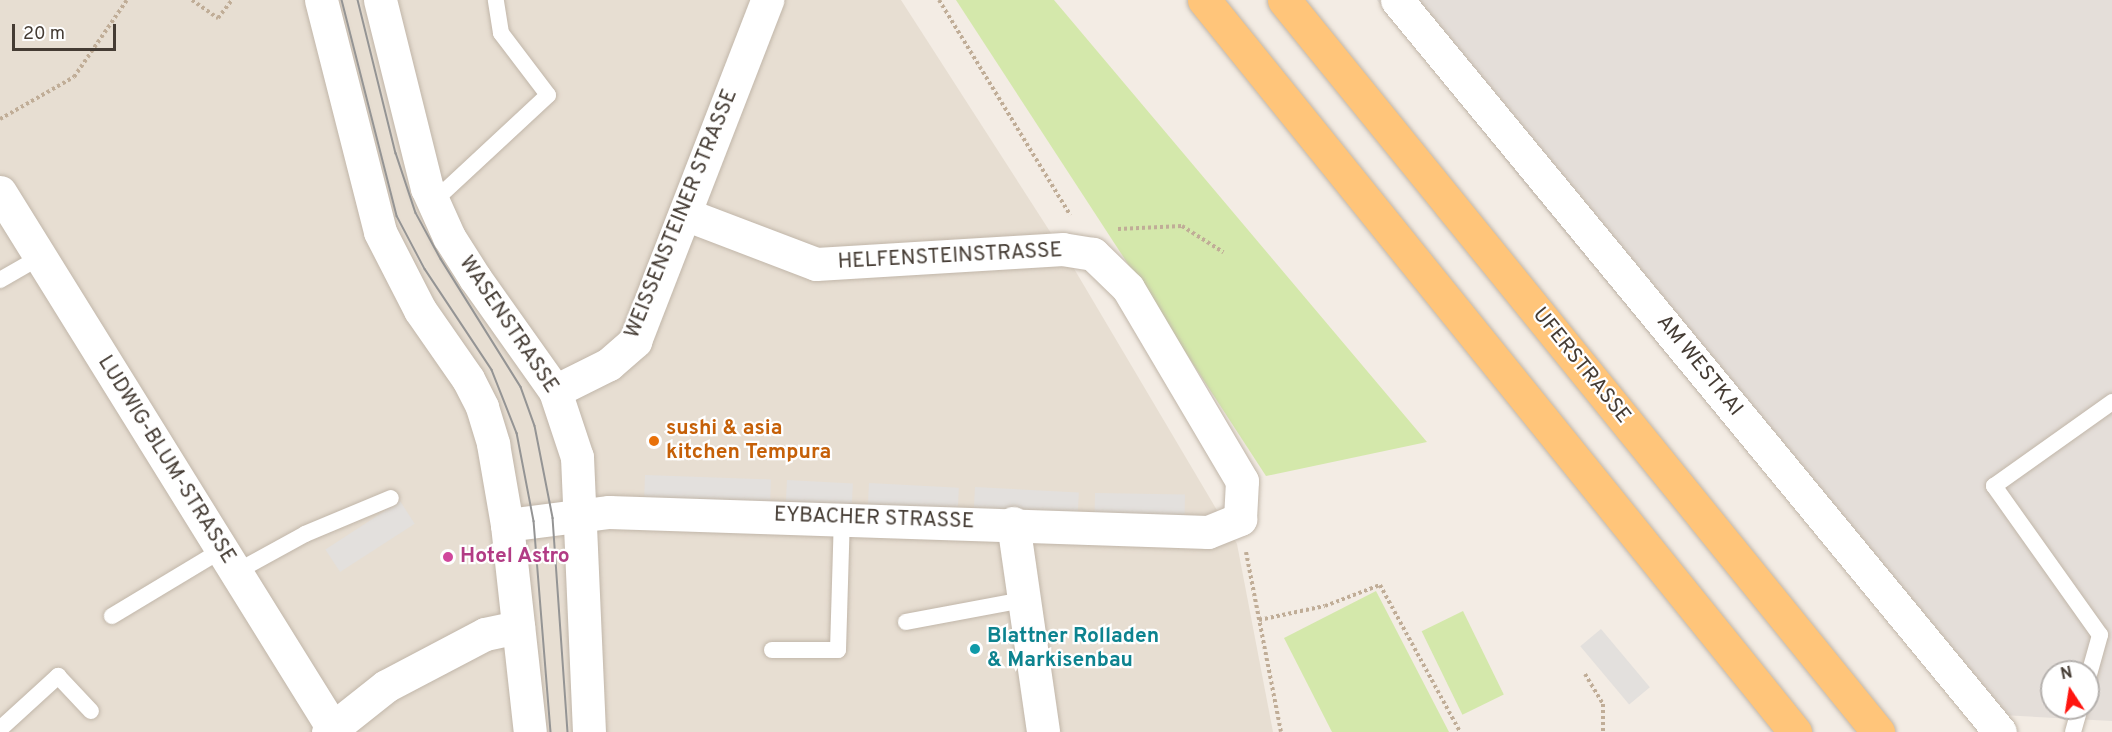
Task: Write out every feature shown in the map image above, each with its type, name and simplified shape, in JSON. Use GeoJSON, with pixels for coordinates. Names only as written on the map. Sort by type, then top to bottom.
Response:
{"type":"FeatureCollection","features":[{"type":"Feature","properties":{"kind":"highway"},"geometry":{"type":"LineString","coordinates":[[1204,0],[1795,732]]}},
{"type":"Feature","properties":{"kind":"highway","name":"UFERSTRASSE"},"geometry":{"type":"LineString","coordinates":[[1284,0],[1878,732]]}},
{"type":"Feature","properties":{"kind":"street"},"geometry":{"type":"LineString","coordinates":[[321,0],[380,232],[420,310],[468,379],[482,407],[507,525],[530,732]]}},
{"type":"Feature","properties":{"kind":"street","name":"WASENSTRASSE"},"geometry":{"type":"LineString","coordinates":[[380,0],[409,130],[433,202],[475,278],[555,391],[577,457],[582,514],[589,732]]}},
{"type":"Feature","properties":{"kind":"street","name":"WEISSENSTEINER STRASSE"},"geometry":{"type":"LineString","coordinates":[[555,391],[609,364],[635,341],[767,0]]}},
{"type":"Feature","properties":{"kind":"street","name":"AM WESTKAI"},"geometry":{"type":"LineString","coordinates":[[1397,0],[2000,732]]}},
{"type":"Feature","properties":{"kind":"street","name":"LUDWIG-BLUM-STRASSE"},"geometry":{"type":"LineString","coordinates":[[0,192],[332,730]]}},
{"type":"Feature","properties":{"kind":"street","name":"HELFENSTEINSTRASSE"},"geometry":{"type":"LineString","coordinates":[[685,214],[816,264],[1063,249],[1093,254],[1128,288],[1242,481],[1240,519]]}},
{"type":"Feature","properties":{"kind":"street","name":"EYBACHER STRASSE"},"geometry":{"type":"LineString","coordinates":[[507,525],[582,514],[842,518],[1208,532],[1240,519]]}},
{"type":"Feature","properties":{"kind":"street"},"geometry":{"type":"LineString","coordinates":[[1013,523],[1043,732]]}},
{"type":"Feature","properties":{"kind":"street"},"geometry":{"type":"LineString","coordinates":[[332,730],[396,681],[485,634],[518,627]]}},
{"type":"Feature","properties":{"kind":"lane"},"geometry":{"type":"LineString","coordinates":[[433,202],[548,95],[501,33],[496,0]]}},
{"type":"Feature","properties":{"kind":"lane"},"geometry":{"type":"LineString","coordinates":[[0,280],[40,257]]}},
{"type":"Feature","properties":{"kind":"lane"},"geometry":{"type":"LineString","coordinates":[[2095,660],[2106,631],[1994,486],[2112,402]]}},
{"type":"Feature","properties":{"kind":"lane"},"geometry":{"type":"LineString","coordinates":[[112,616],[229,561],[305,534],[391,498]]}},
{"type":"Feature","properties":{"kind":"lane"},"geometry":{"type":"LineString","coordinates":[[772,650],[838,650],[842,518]]}},
{"type":"Feature","properties":{"kind":"lane"},"geometry":{"type":"LineString","coordinates":[[906,622],[1024,600]]}},
{"type":"Feature","properties":{"kind":"lane"},"geometry":{"type":"LineString","coordinates":[[0,729],[58,676],[91,711]]}},
{"type":"Feature","properties":{"kind":"path"},"geometry":{"type":"LineString","coordinates":[[0,119],[74,77],[127,0]]}},
{"type":"Feature","properties":{"kind":"path"},"geometry":{"type":"LineString","coordinates":[[192,0],[218,18],[232,0]]}},
{"type":"Feature","properties":{"kind":"path"},"geometry":{"type":"LineString","coordinates":[[939,0],[1093,254]]}},
{"type":"Feature","properties":{"kind":"path"},"geometry":{"type":"LineString","coordinates":[[1115,230],[1182,226],[1223,252]]}},
{"type":"Feature","properties":{"kind":"path"},"geometry":{"type":"LineString","coordinates":[[1240,519],[1281,732]]}},
{"type":"Feature","properties":{"kind":"path"},"geometry":{"type":"LineString","coordinates":[[1259,620],[1325,606],[1380,585],[1460,732]]}},
{"type":"Feature","properties":{"kind":"path"},"geometry":{"type":"LineString","coordinates":[[1585,674],[1603,704],[1603,732]]}},
{"type":"Feature","properties":{"kind":"shaded area"},"geometry":{"type":"Polygon","coordinates":[[[0,0],[901,0],[1076,272],[1237,544],[1273,732],[0,732],[0,0]]]}},
{"type":"Feature","properties":{"kind":"shaded area"},"geometry":{"type":"Polygon","coordinates":[[[1377,0],[2112,0],[2112,721],[2094,720],[2100,720],[2100,660],[2040,660],[2040,717],[1965,713],[1532,193],[1377,0]]]}},
{"type":"Feature","properties":{"kind":"shaded area"},"geometry":{"type":"Polygon","coordinates":[[[645,475],[771,479],[770,503],[644,499],[645,475]]]}},
{"type":"Feature","properties":{"kind":"shaded area"},"geometry":{"type":"Polygon","coordinates":[[[787,480],[853,483],[852,507],[786,504],[787,480]]]}},
{"type":"Feature","properties":{"kind":"shaded area"},"geometry":{"type":"Polygon","coordinates":[[[869,483],[959,488],[958,513],[868,508],[869,483]]]}},
{"type":"Feature","properties":{"kind":"shaded area"},"geometry":{"type":"Polygon","coordinates":[[[975,487],[1079,492],[1078,516],[974,511],[975,487]]]}},
{"type":"Feature","properties":{"kind":"shaded area"},"geometry":{"type":"Polygon","coordinates":[[[1095,493],[1185,495],[1185,519],[1095,517],[1095,493]]]}},
{"type":"Feature","properties":{"kind":"shaded area"},"geometry":{"type":"Polygon","coordinates":[[[400,501],[415,524],[340,572],[325,549],[400,501]]]}},
{"type":"Feature","properties":{"kind":"shaded area"},"geometry":{"type":"Polygon","coordinates":[[[1601,629],[1650,687],[1629,705],[1580,646],[1601,629]]]}},
{"type":"Feature","properties":{"kind":"green space"},"geometry":{"type":"Polygon","coordinates":[[[956,0],[1054,0],[1427,442],[1266,476],[956,0]]]}},
{"type":"Feature","properties":{"kind":"green space"},"geometry":{"type":"Polygon","coordinates":[[[1376,591],[1449,732],[1332,732],[1284,638],[1376,591]]]}},
{"type":"Feature","properties":{"kind":"green space"},"geometry":{"type":"Polygon","coordinates":[[[1463,611],[1504,695],[1462,715],[1422,631],[1463,611]]]}},
{"type":"Feature","properties":{"kind":"tram line"},"geometry":{"type":"LineString","coordinates":[[342,0],[397,216],[425,269],[492,370],[517,433],[534,521],[551,732]]}},
{"type":"Feature","properties":{"kind":"tram line"},"geometry":{"type":"LineString","coordinates":[[358,0],[396,153],[416,213],[441,259],[521,387],[535,426],[553,518],[568,732]]}},
{"type":"Feature","properties":{"kind":"place","name":"sushi & asia kitchen Tempura"},"geometry":{"type":"Point","coordinates":[654,441]}},
{"type":"Feature","properties":{"kind":"place","name":"Hotel Astro"},"geometry":{"type":"Point","coordinates":[448,557]}},
{"type":"Feature","properties":{"kind":"place","name":"Blattner Rolladen & Markisenbau"},"geometry":{"type":"Point","coordinates":[975,649]}}]}
